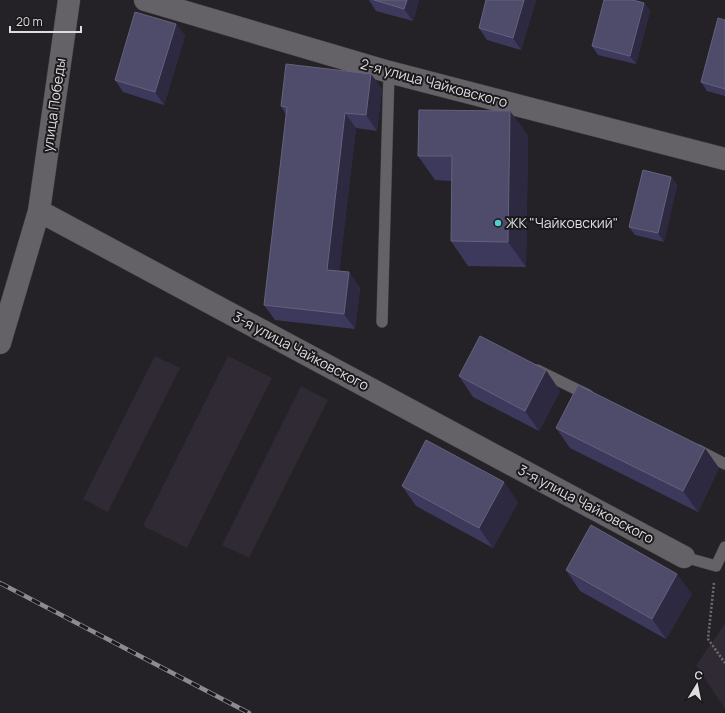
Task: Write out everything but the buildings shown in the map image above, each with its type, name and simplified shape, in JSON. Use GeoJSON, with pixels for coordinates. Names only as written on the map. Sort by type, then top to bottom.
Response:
{"type":"FeatureCollection","features":[{"type":"Feature","properties":{"kind":"street","name":"улица Победы"},"geometry":{"type":"LineString","coordinates":[[39,211],[69,0]]}},
{"type":"Feature","properties":{"kind":"street","name":"2-я улица Чайковского"},"geometry":{"type":"LineString","coordinates":[[145,0],[389,72],[725,159]]}},
{"type":"Feature","properties":{"kind":"street"},"geometry":{"type":"LineString","coordinates":[[0,343],[39,211]]}},
{"type":"Feature","properties":{"kind":"street","name":"3-я улица Чайковского"},"geometry":{"type":"LineString","coordinates":[[39,211],[684,557]]}},
{"type":"Feature","properties":{"kind":"lane"},"geometry":{"type":"LineString","coordinates":[[382,322],[389,72]]}},
{"type":"Feature","properties":{"kind":"lane"},"geometry":{"type":"LineString","coordinates":[[526,364],[597,400]]}},
{"type":"Feature","properties":{"kind":"lane"},"geometry":{"type":"LineString","coordinates":[[689,446],[725,464]]}},
{"type":"Feature","properties":{"kind":"lane"},"geometry":{"type":"LineString","coordinates":[[684,557],[716,566],[725,547]]}},
{"type":"Feature","properties":{"kind":"path"},"geometry":{"type":"LineString","coordinates":[[716,566],[708,639],[725,663]]}},
{"type":"Feature","properties":{"kind":"shaded area"},"geometry":{"type":"Polygon","coordinates":[[[155,356],[180,368],[108,512],[83,499],[155,356]]]}},
{"type":"Feature","properties":{"kind":"shaded area"},"geometry":{"type":"Polygon","coordinates":[[[228,356],[272,378],[187,548],[143,526],[228,356]]]}},
{"type":"Feature","properties":{"kind":"shaded area"},"geometry":{"type":"Polygon","coordinates":[[[301,386],[328,400],[249,558],[222,545],[301,386]]]}},
{"type":"Feature","properties":{"kind":"shaded area"},"geometry":{"type":"Polygon","coordinates":[[[725,624],[725,709],[696,665],[725,624]]]}},
{"type":"Feature","properties":{"kind":"railway"},"geometry":{"type":"LineString","coordinates":[[0,583],[249,713]]}},
{"type":"Feature","properties":{"kind":"place","name":"ЖК \"Чайковский\""},"geometry":{"type":"Point","coordinates":[498,223]}}]}
